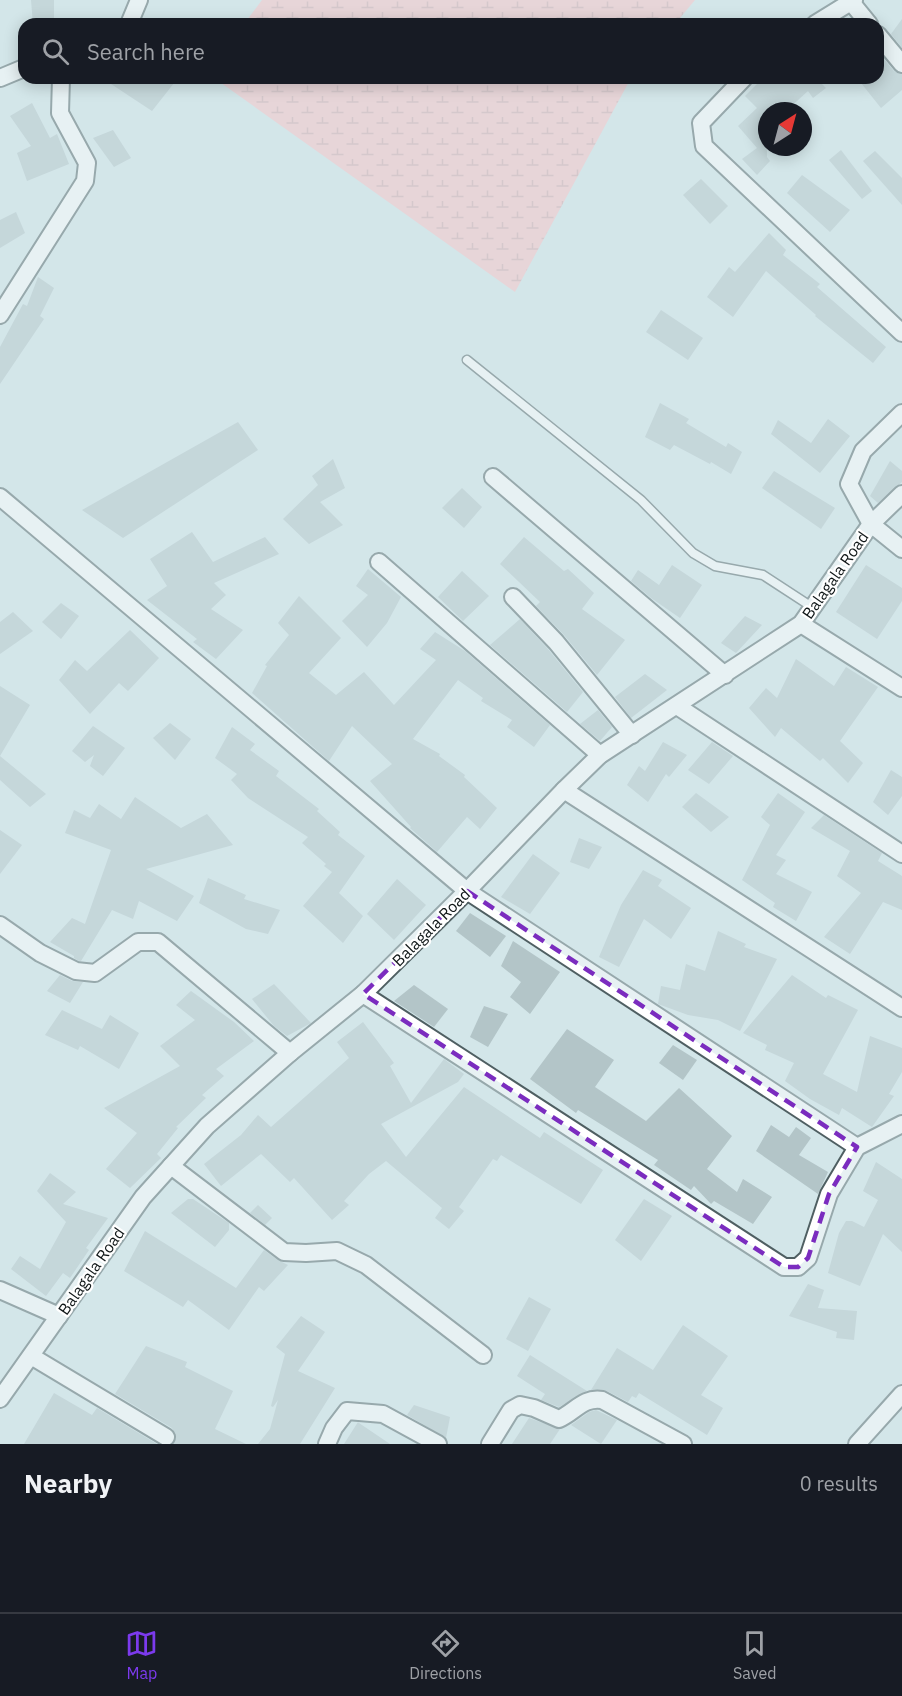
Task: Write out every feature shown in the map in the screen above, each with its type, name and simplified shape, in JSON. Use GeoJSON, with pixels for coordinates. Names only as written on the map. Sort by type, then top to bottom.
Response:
{"type":"FeatureCollection","features":[{"type":"Feature","properties":{"kind":"street"},"geometry":{"type":"LineString","coordinates":[[131,18],[138,0]]}},
{"type":"Feature","properties":{"kind":"street"},"geometry":{"type":"LineString","coordinates":[[825,18],[852,1],[865,18]]}},
{"type":"Feature","properties":{"kind":"street"},"geometry":{"type":"LineString","coordinates":[[884,42],[902,64]]}},
{"type":"Feature","properties":{"kind":"street"},"geometry":{"type":"LineString","coordinates":[[0,78],[18,70]]}},
{"type":"Feature","properties":{"kind":"street"},"geometry":{"type":"LineString","coordinates":[[0,315],[85,181],[87,163],[60,113],[61,84]]}},
{"type":"Feature","properties":{"kind":"street"},"geometry":{"type":"LineString","coordinates":[[738,84],[701,123],[704,146],[902,333]]}},
{"type":"Feature","properties":{"kind":"street"},"geometry":{"type":"LineString","coordinates":[[902,413],[863,451],[849,484],[871,524],[902,494]]}},
{"type":"Feature","properties":{"kind":"street"},"geometry":{"type":"LineString","coordinates":[[494,477],[725,675]]}},
{"type":"Feature","properties":{"kind":"street"},"geometry":{"type":"LineString","coordinates":[[0,497],[467,891],[857,1147]]}},
{"type":"Feature","properties":{"kind":"street","name":"Balagala Road"},"geometry":{"type":"LineString","coordinates":[[0,1399],[143,1197],[207,1126],[290,1053],[363,994],[600,755],[801,624],[871,524],[902,549]]}},
{"type":"Feature","properties":{"kind":"street"},"geometry":{"type":"LineString","coordinates":[[380,562],[600,755]]}},
{"type":"Feature","properties":{"kind":"street"},"geometry":{"type":"LineString","coordinates":[[513,597],[556,642],[632,735]]}},
{"type":"Feature","properties":{"kind":"street"},"geometry":{"type":"LineString","coordinates":[[801,624],[902,688]]}},
{"type":"Feature","properties":{"kind":"street"},"geometry":{"type":"LineString","coordinates":[[677,706],[902,854]]}},
{"type":"Feature","properties":{"kind":"street"},"geometry":{"type":"LineString","coordinates":[[564,790],[902,1008]]}},
{"type":"Feature","properties":{"kind":"street"},"geometry":{"type":"LineString","coordinates":[[0,925],[40,953],[76,971],[95,973],[138,942],[158,942],[290,1053]]}},
{"type":"Feature","properties":{"kind":"street"},"geometry":{"type":"LineString","coordinates":[[363,994],[784,1267],[798,1267],[808,1258],[829,1194],[857,1147],[902,1124]]}},
{"type":"Feature","properties":{"kind":"street"},"geometry":{"type":"LineString","coordinates":[[171,1166],[284,1252],[337,1251],[366,1265],[483,1355]]}},
{"type":"Feature","properties":{"kind":"street"},"geometry":{"type":"LineString","coordinates":[[0,1290],[59,1316]]}},
{"type":"Feature","properties":{"kind":"street"},"geometry":{"type":"LineString","coordinates":[[31,1356],[166,1437]]}},
{"type":"Feature","properties":{"kind":"street"},"geometry":{"type":"LineString","coordinates":[[857,1444],[902,1394]]}},
{"type":"Feature","properties":{"kind":"street"},"geometry":{"type":"LineString","coordinates":[[490,1444],[511,1410],[520,1405],[560,1419],[592,1398],[602,1400],[683,1444]]}},
{"type":"Feature","properties":{"kind":"street"},"geometry":{"type":"LineString","coordinates":[[327,1444],[334,1428],[347,1411],[383,1414],[438,1444]]}},
{"type":"Feature","properties":{"kind":"lane"},"geometry":{"type":"LineString","coordinates":[[468,360],[640,500],[693,553],[715,566],[763,574],[812,607]]}},
{"type":"Feature","properties":{"kind":"highlighted area"},"geometry":{"type":"Polygon","coordinates":[[[467,891],[857,1147],[829,1194],[808,1258],[798,1267],[784,1267],[363,994],[467,891]]]}},
{"type":"Feature","properties":{"kind":"green space"},"geometry":{"type":"Polygon","coordinates":[[[262,0],[695,0],[680,18],[248,18],[262,0]]]}},
{"type":"Feature","properties":{"kind":"green space"},"geometry":{"type":"Polygon","coordinates":[[[222,84],[628,84],[515,292],[222,84]]]}},
{"type":"Feature","properties":{"kind":"building"},"geometry":{"type":"Polygon","coordinates":[[[31,0],[54,0],[54,18],[32,18],[31,0]]]}},
{"type":"Feature","properties":{"kind":"building"},"geometry":{"type":"Polygon","coordinates":[[[902,19],[902,48],[891,34],[902,19]]]}},
{"type":"Feature","properties":{"kind":"building"},"geometry":{"type":"Polygon","coordinates":[[[884,59],[894,71],[902,74],[902,90],[881,108],[862,84],[884,84],[884,59]]]}},
{"type":"Feature","properties":{"kind":"building"},"geometry":{"type":"Polygon","coordinates":[[[111,84],[173,84],[152,111],[111,84]]]}},
{"type":"Feature","properties":{"kind":"building"},"geometry":{"type":"Polygon","coordinates":[[[757,84],[822,84],[826,88],[813,98],[808,91],[796,102],[758,102],[758,156],[767,156],[770,161],[757,175],[742,159],[757,148],[738,126],[757,108],[745,96],[757,84]]]}},
{"type":"Feature","properties":{"kind":"building"},"geometry":{"type":"Polygon","coordinates":[[[32,103],[50,138],[57,134],[69,164],[27,181],[17,153],[31,146],[10,116],[32,103]]]}},
{"type":"Feature","properties":{"kind":"building"},"geometry":{"type":"Polygon","coordinates":[[[113,130],[131,158],[114,167],[93,138],[113,130]]]}},
{"type":"Feature","properties":{"kind":"building"},"geometry":{"type":"Polygon","coordinates":[[[841,150],[872,191],[862,199],[829,160],[841,150]]]}},
{"type":"Feature","properties":{"kind":"building"},"geometry":{"type":"Polygon","coordinates":[[[875,151],[902,178],[902,205],[863,161],[875,151]]]}},
{"type":"Feature","properties":{"kind":"building"},"geometry":{"type":"Polygon","coordinates":[[[802,175],[850,210],[830,232],[787,193],[802,175]]]}},
{"type":"Feature","properties":{"kind":"building"},"geometry":{"type":"Polygon","coordinates":[[[701,179],[728,206],[710,224],[683,195],[701,179]]]}},
{"type":"Feature","properties":{"kind":"building"},"geometry":{"type":"Polygon","coordinates":[[[16,212],[25,233],[0,248],[0,220],[16,212]]]}},
{"type":"Feature","properties":{"kind":"building"},"geometry":{"type":"Polygon","coordinates":[[[769,233],[786,250],[783,255],[820,284],[817,287],[886,347],[873,363],[815,316],[766,271],[733,317],[707,297],[729,267],[735,272],[769,233]]]}},
{"type":"Feature","properties":{"kind":"building"},"geometry":{"type":"Polygon","coordinates":[[[38,277],[54,288],[40,316],[44,319],[0,384],[0,347],[23,304],[27,306],[38,277]]]}},
{"type":"Feature","properties":{"kind":"building"},"geometry":{"type":"Polygon","coordinates":[[[661,310],[703,338],[688,360],[646,332],[661,310]]]}},
{"type":"Feature","properties":{"kind":"building"},"geometry":{"type":"Polygon","coordinates":[[[660,403],[689,419],[686,423],[726,447],[728,443],[742,452],[731,474],[674,445],[670,450],[645,437],[660,403]]]}},
{"type":"Feature","properties":{"kind":"building"},"geometry":{"type":"Polygon","coordinates":[[[828,419],[850,436],[820,473],[771,434],[778,420],[811,443],[828,419]]]}},
{"type":"Feature","properties":{"kind":"building"},"geometry":{"type":"Polygon","coordinates":[[[238,422],[258,450],[123,538],[82,510],[238,422]]]}},
{"type":"Feature","properties":{"kind":"building"},"geometry":{"type":"Polygon","coordinates":[[[333,459],[345,488],[320,502],[343,525],[309,544],[283,519],[318,485],[312,476],[333,459]]]}},
{"type":"Feature","properties":{"kind":"building"},"geometry":{"type":"Polygon","coordinates":[[[890,461],[902,471],[902,482],[878,503],[870,496],[890,461]]]}},
{"type":"Feature","properties":{"kind":"building"},"geometry":{"type":"Polygon","coordinates":[[[774,471],[835,508],[821,529],[762,488],[774,471]]]}},
{"type":"Feature","properties":{"kind":"building"},"geometry":{"type":"Polygon","coordinates":[[[462,488],[482,507],[464,528],[442,508],[462,488]]]}},
{"type":"Feature","properties":{"kind":"building"},"geometry":{"type":"Polygon","coordinates":[[[192,532],[213,562],[265,537],[279,554],[214,583],[226,595],[211,609],[243,630],[216,659],[193,642],[197,639],[147,600],[167,586],[150,559],[192,532]]]}},
{"type":"Feature","properties":{"kind":"building"},"geometry":{"type":"Polygon","coordinates":[[[524,537],[564,571],[568,569],[594,593],[582,609],[625,640],[597,675],[536,606],[540,602],[500,564],[524,537]]]}},
{"type":"Feature","properties":{"kind":"building"},"geometry":{"type":"Polygon","coordinates":[[[672,565],[702,585],[680,618],[631,581],[638,570],[659,585],[672,565]]]}},
{"type":"Feature","properties":{"kind":"building"},"geometry":{"type":"Polygon","coordinates":[[[866,565],[902,588],[902,601],[877,639],[836,612],[866,565]]]}},
{"type":"Feature","properties":{"kind":"building"},"geometry":{"type":"Polygon","coordinates":[[[368,569],[401,597],[387,623],[367,647],[342,621],[368,595],[356,586],[368,569]]]}},
{"type":"Feature","properties":{"kind":"building"},"geometry":{"type":"Polygon","coordinates":[[[462,571],[489,596],[463,621],[438,597],[462,571]]]}},
{"type":"Feature","properties":{"kind":"building"},"geometry":{"type":"Polygon","coordinates":[[[299,596],[341,638],[309,673],[336,695],[364,672],[394,705],[436,660],[420,649],[435,632],[465,651],[550,725],[534,747],[507,727],[512,720],[481,701],[483,698],[458,680],[413,739],[440,754],[439,756],[465,775],[464,777],[497,808],[480,829],[467,817],[437,852],[410,828],[370,781],[392,764],[352,726],[329,761],[252,693],[267,666],[265,665],[289,635],[278,623],[299,596]]]}},
{"type":"Feature","properties":{"kind":"building"},"geometry":{"type":"Polygon","coordinates":[[[61,603],[79,616],[61,639],[42,622],[61,603]]]}},
{"type":"Feature","properties":{"kind":"building"},"geometry":{"type":"Polygon","coordinates":[[[13,612],[33,631],[0,654],[0,622],[13,612]]]}},
{"type":"Feature","properties":{"kind":"building"},"geometry":{"type":"Polygon","coordinates":[[[745,616],[762,625],[736,653],[721,643],[745,616]]]}},
{"type":"Feature","properties":{"kind":"building"},"geometry":{"type":"Polygon","coordinates":[[[520,619],[583,692],[567,712],[490,645],[520,619]]]}},
{"type":"Feature","properties":{"kind":"building"},"geometry":{"type":"Polygon","coordinates":[[[130,630],[159,658],[128,691],[119,683],[90,714],[59,680],[75,660],[87,671],[130,630]]]}},
{"type":"Feature","properties":{"kind":"building"},"geometry":{"type":"Polygon","coordinates":[[[796,659],[834,686],[846,667],[878,687],[840,741],[863,763],[848,783],[823,758],[820,761],[781,728],[775,737],[749,708],[766,688],[777,698],[796,659]]]}},
{"type":"Feature","properties":{"kind":"building"},"geometry":{"type":"Polygon","coordinates":[[[645,674],[667,690],[631,718],[615,697],[645,674]]]}},
{"type":"Feature","properties":{"kind":"building"},"geometry":{"type":"Polygon","coordinates":[[[0,686],[30,705],[0,756],[0,686]]]}},
{"type":"Feature","properties":{"kind":"building"},"geometry":{"type":"Polygon","coordinates":[[[598,710],[612,727],[600,741],[580,724],[598,710]]]}},
{"type":"Feature","properties":{"kind":"building"},"geometry":{"type":"Polygon","coordinates":[[[170,723],[191,739],[175,760],[153,738],[170,723]]]}},
{"type":"Feature","properties":{"kind":"building"},"geometry":{"type":"Polygon","coordinates":[[[93,726],[125,748],[103,776],[90,766],[94,755],[85,762],[72,751],[93,726]]]}},
{"type":"Feature","properties":{"kind":"building"},"geometry":{"type":"Polygon","coordinates":[[[232,727],[255,744],[250,750],[279,771],[276,776],[319,809],[317,811],[340,832],[338,835],[365,856],[339,893],[363,916],[343,943],[303,906],[332,872],[302,843],[308,837],[248,798],[231,780],[237,774],[215,758],[232,727]]]}},
{"type":"Feature","properties":{"kind":"building"},"geometry":{"type":"Polygon","coordinates":[[[663,742],[687,755],[669,777],[666,774],[648,802],[627,785],[639,766],[645,771],[663,742]]]}},
{"type":"Feature","properties":{"kind":"building"},"geometry":{"type":"Polygon","coordinates":[[[712,742],[733,756],[709,784],[688,770],[712,742]]]}},
{"type":"Feature","properties":{"kind":"building"},"geometry":{"type":"Polygon","coordinates":[[[0,756],[46,794],[30,807],[0,780],[0,756]]]}},
{"type":"Feature","properties":{"kind":"building"},"geometry":{"type":"Polygon","coordinates":[[[891,770],[902,777],[902,796],[888,815],[873,802],[891,770]]]}},
{"type":"Feature","properties":{"kind":"building"},"geometry":{"type":"Polygon","coordinates":[[[696,793],[729,817],[711,832],[682,807],[696,793]]]}},
{"type":"Feature","properties":{"kind":"building"},"geometry":{"type":"Polygon","coordinates":[[[778,793],[805,812],[776,855],[786,860],[776,874],[812,892],[796,921],[773,907],[775,903],[742,880],[770,825],[761,817],[778,793]]]}},
{"type":"Feature","properties":{"kind":"building"},"geometry":{"type":"Polygon","coordinates":[[[135,797],[181,828],[207,814],[233,845],[146,869],[194,896],[177,921],[139,901],[133,919],[112,910],[79,961],[50,942],[72,918],[85,924],[111,850],[65,833],[74,810],[90,818],[99,804],[121,819],[135,797]]]}},
{"type":"Feature","properties":{"kind":"building"},"geometry":{"type":"Polygon","coordinates":[[[824,815],[882,853],[878,861],[902,876],[902,910],[883,902],[850,954],[824,937],[861,893],[837,876],[850,851],[811,828],[824,815]]]}},
{"type":"Feature","properties":{"kind":"building"},"geometry":{"type":"Polygon","coordinates":[[[0,830],[22,845],[0,874],[0,830]]]}},
{"type":"Feature","properties":{"kind":"building"},"geometry":{"type":"Polygon","coordinates":[[[579,838],[602,847],[589,869],[570,862],[579,838]]]}},
{"type":"Feature","properties":{"kind":"building"},"geometry":{"type":"Polygon","coordinates":[[[533,854],[560,873],[530,914],[501,897],[533,854]]]}},
{"type":"Feature","properties":{"kind":"building"},"geometry":{"type":"Polygon","coordinates":[[[643,870],[662,880],[658,886],[691,908],[671,939],[644,919],[619,967],[599,957],[621,905],[643,870]]]}},
{"type":"Feature","properties":{"kind":"building"},"geometry":{"type":"Polygon","coordinates":[[[208,878],[246,895],[244,899],[280,910],[268,934],[246,929],[199,903],[208,878]]]}},
{"type":"Feature","properties":{"kind":"building"},"geometry":{"type":"Polygon","coordinates":[[[397,879],[426,905],[394,940],[367,914],[397,879]]]}},
{"type":"Feature","properties":{"kind":"building"},"geometry":{"type":"Polygon","coordinates":[[[470,913],[506,936],[490,957],[456,931],[470,913]]]}},
{"type":"Feature","properties":{"kind":"building"},"geometry":{"type":"Polygon","coordinates":[[[718,931],[746,944],[744,947],[777,959],[740,1031],[718,1020],[688,1015],[658,1004],[661,986],[680,990],[686,964],[705,971],[718,931]]]}},
{"type":"Feature","properties":{"kind":"building"},"geometry":{"type":"Polygon","coordinates":[[[513,941],[560,972],[530,1014],[510,997],[521,982],[501,966],[513,941]]]}},
{"type":"Feature","properties":{"kind":"building"},"geometry":{"type":"Polygon","coordinates":[[[60,975],[72,981],[83,982],[70,1003],[47,991],[60,975]]]}},
{"type":"Feature","properties":{"kind":"building"},"geometry":{"type":"Polygon","coordinates":[[[792,975],[826,998],[828,995],[858,1010],[823,1074],[857,1092],[870,1036],[902,1048],[902,1072],[889,1094],[894,1096],[872,1127],[842,1108],[839,1115],[810,1099],[785,1081],[794,1063],[765,1050],[767,1045],[743,1033],[792,975]]]}},
{"type":"Feature","properties":{"kind":"building"},"geometry":{"type":"Polygon","coordinates":[[[274,984],[311,1023],[287,1036],[274,1026],[252,999],[274,984]]]}},
{"type":"Feature","properties":{"kind":"building"},"geometry":{"type":"Polygon","coordinates":[[[414,985],[448,1009],[434,1027],[394,1001],[414,985]]]}},
{"type":"Feature","properties":{"kind":"building"},"geometry":{"type":"Polygon","coordinates":[[[191,991],[234,1022],[254,1041],[216,1069],[224,1076],[202,1095],[206,1098],[176,1127],[178,1128],[157,1154],[161,1158],[130,1188],[106,1169],[137,1133],[104,1108],[180,1066],[160,1046],[195,1020],[176,1005],[191,991]]]}},
{"type":"Feature","properties":{"kind":"building"},"geometry":{"type":"Polygon","coordinates":[[[484,1006],[508,1014],[488,1047],[470,1037],[484,1006]]]}},
{"type":"Feature","properties":{"kind":"building"},"geometry":{"type":"Polygon","coordinates":[[[62,1010],[102,1029],[110,1015],[139,1033],[119,1069],[80,1046],[78,1050],[45,1035],[62,1010]]]}},
{"type":"Feature","properties":{"kind":"building"},"geometry":{"type":"Polygon","coordinates":[[[363,1022],[394,1063],[390,1066],[411,1103],[444,1059],[464,1074],[458,1082],[381,1124],[406,1157],[464,1087],[540,1138],[544,1132],[603,1170],[581,1204],[501,1155],[497,1161],[493,1159],[459,1207],[464,1211],[449,1229],[435,1218],[442,1208],[386,1161],[369,1174],[344,1201],[349,1205],[332,1220],[294,1178],[290,1182],[261,1154],[221,1186],[204,1164],[241,1135],[258,1115],[271,1127],[349,1058],[337,1042],[363,1022]]]}},
{"type":"Feature","properties":{"kind":"building"},"geometry":{"type":"Polygon","coordinates":[[[567,1029],[614,1060],[595,1087],[646,1121],[679,1088],[732,1136],[707,1169],[737,1192],[743,1179],[772,1197],[753,1224],[714,1201],[711,1204],[694,1186],[691,1190],[654,1165],[658,1160],[578,1110],[576,1113],[530,1079],[567,1029]]]}},
{"type":"Feature","properties":{"kind":"building"},"geometry":{"type":"Polygon","coordinates":[[[673,1045],[697,1060],[683,1080],[659,1063],[673,1045]]]}},
{"type":"Feature","properties":{"kind":"building"},"geometry":{"type":"Polygon","coordinates":[[[771,1125],[789,1137],[796,1127],[811,1138],[799,1155],[828,1172],[818,1194],[756,1151],[771,1125]]]}},
{"type":"Feature","properties":{"kind":"building"},"geometry":{"type":"Polygon","coordinates":[[[876,1162],[902,1179],[902,1252],[883,1234],[860,1286],[828,1273],[839,1233],[846,1221],[852,1221],[864,1227],[878,1200],[863,1191],[876,1162]]]}},
{"type":"Feature","properties":{"kind":"building"},"geometry":{"type":"Polygon","coordinates":[[[50,1173],[76,1192],[63,1204],[108,1218],[86,1248],[89,1250],[70,1278],[63,1273],[46,1296],[11,1269],[20,1256],[40,1269],[66,1222],[37,1191],[50,1173]]]}},
{"type":"Feature","properties":{"kind":"building"},"geometry":{"type":"Polygon","coordinates":[[[188,1199],[193,1199],[229,1223],[229,1230],[215,1247],[171,1213],[188,1199]]]}},
{"type":"Feature","properties":{"kind":"building"},"geometry":{"type":"Polygon","coordinates":[[[644,1199],[672,1216],[641,1261],[615,1240],[644,1199]]]}},
{"type":"Feature","properties":{"kind":"building"},"geometry":{"type":"Polygon","coordinates":[[[258,1205],[272,1218],[265,1225],[250,1213],[258,1205]]]}},
{"type":"Feature","properties":{"kind":"building"},"geometry":{"type":"Polygon","coordinates":[[[145,1231],[236,1288],[264,1250],[288,1265],[264,1291],[259,1287],[229,1330],[188,1300],[183,1307],[124,1271],[145,1231]]]}},
{"type":"Feature","properties":{"kind":"building"},"geometry":{"type":"Polygon","coordinates":[[[808,1284],[824,1290],[818,1308],[857,1311],[854,1340],[836,1338],[837,1332],[789,1316],[808,1284]]]}},
{"type":"Feature","properties":{"kind":"building"},"geometry":{"type":"Polygon","coordinates":[[[529,1297],[551,1309],[528,1351],[506,1339],[529,1297]]]}},
{"type":"Feature","properties":{"kind":"building"},"geometry":{"type":"Polygon","coordinates":[[[301,1316],[325,1332],[298,1371],[335,1388],[300,1444],[258,1444],[270,1429],[278,1400],[273,1407],[271,1406],[285,1354],[276,1347],[301,1316]]]}},
{"type":"Feature","properties":{"kind":"building"},"geometry":{"type":"Polygon","coordinates":[[[683,1325],[728,1356],[701,1395],[723,1408],[707,1435],[639,1393],[636,1398],[632,1396],[628,1402],[607,1391],[591,1390],[617,1348],[653,1370],[683,1325]]]}},
{"type":"Feature","properties":{"kind":"building"},"geometry":{"type":"Polygon","coordinates":[[[146,1346],[187,1362],[185,1367],[233,1391],[215,1429],[246,1444],[173,1444],[176,1437],[172,1428],[115,1394],[146,1346]]]}},
{"type":"Feature","properties":{"kind":"building"},"geometry":{"type":"Polygon","coordinates":[[[530,1355],[587,1391],[559,1407],[541,1400],[545,1394],[517,1376],[530,1355]]]}},
{"type":"Feature","properties":{"kind":"building"},"geometry":{"type":"Polygon","coordinates":[[[54,1393],[92,1415],[97,1408],[157,1444],[24,1444],[54,1393]]]}},
{"type":"Feature","properties":{"kind":"building"},"geometry":{"type":"Polygon","coordinates":[[[414,1405],[450,1417],[446,1438],[407,1415],[414,1405]]]}},
{"type":"Feature","properties":{"kind":"building"},"geometry":{"type":"Polygon","coordinates":[[[596,1410],[617,1420],[601,1444],[571,1425],[589,1412],[596,1410]]]}},
{"type":"Feature","properties":{"kind":"building"},"geometry":{"type":"Polygon","coordinates":[[[529,1418],[560,1429],[550,1444],[512,1444],[529,1418]]]}},
{"type":"Feature","properties":{"kind":"building"},"geometry":{"type":"Polygon","coordinates":[[[359,1423],[390,1444],[344,1444],[359,1423]]]}}]}
